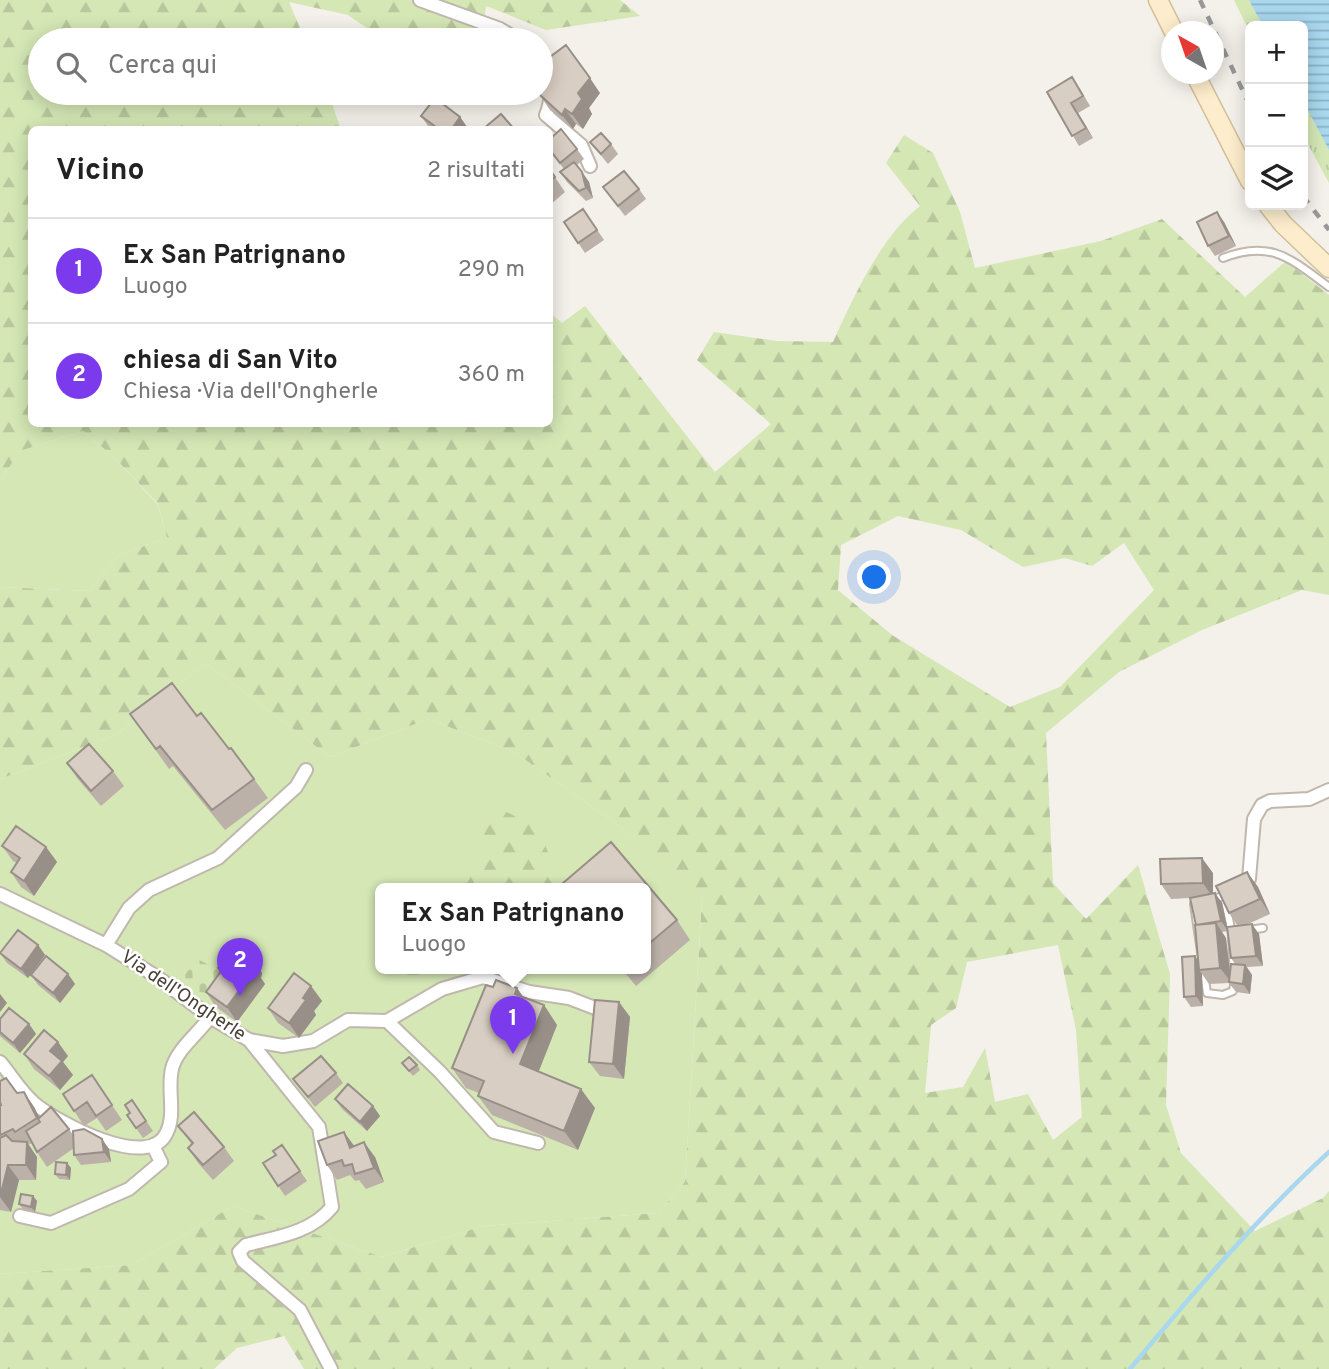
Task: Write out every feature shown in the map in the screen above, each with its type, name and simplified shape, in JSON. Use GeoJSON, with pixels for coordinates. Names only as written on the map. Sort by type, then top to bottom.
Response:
{"type":"FeatureCollection","features":[{"type":"Feature","properties":{"kind":"main road"},"geometry":{"type":"LineString","coordinates":[[1158,0],[1168,21]]}},
{"type":"Feature","properties":{"kind":"main road"},"geometry":{"type":"LineString","coordinates":[[1200,84],[1245,171]]}},
{"type":"Feature","properties":{"kind":"main road"},"geometry":{"type":"LineString","coordinates":[[1272,210],[1329,268]]}},
{"type":"Feature","properties":{"kind":"street"},"geometry":{"type":"LineString","coordinates":[[420,0],[497,28]]}},
{"type":"Feature","properties":{"kind":"street"},"geometry":{"type":"LineString","coordinates":[[550,105],[546,115],[581,145],[590,166]]}},
{"type":"Feature","properties":{"kind":"street"},"geometry":{"type":"LineString","coordinates":[[106,945],[129,908],[139,899],[175,876],[218,858],[296,787],[306,770]]}},
{"type":"Feature","properties":{"kind":"street"},"geometry":{"type":"LineString","coordinates":[[1224,896],[1249,879],[1254,819],[1262,805],[1270,801],[1309,799],[1329,790]]}},
{"type":"Feature","properties":{"kind":"street","name":"Via dell'Ongherle"},"geometry":{"type":"LineString","coordinates":[[0,894],[106,945],[157,977],[209,1017],[249,1040],[319,1127],[332,1207],[321,1220],[303,1230],[246,1245],[239,1252],[243,1261],[300,1310],[331,1369]]}},
{"type":"Feature","properties":{"kind":"street"},"geometry":{"type":"LineString","coordinates":[[249,1040],[283,1046],[313,1041],[348,1020],[387,1021],[442,989],[483,977],[529,992],[569,998],[595,1008]]}},
{"type":"Feature","properties":{"kind":"street"},"geometry":{"type":"LineString","coordinates":[[0,1062],[34,1103],[75,1128],[132,1150],[153,1146],[167,1135],[171,1119],[172,1066],[209,1017]]}},
{"type":"Feature","properties":{"kind":"street"},"geometry":{"type":"LineString","coordinates":[[387,1021],[440,1072],[494,1132],[538,1143]]}},
{"type":"Feature","properties":{"kind":"street"},"geometry":{"type":"LineString","coordinates":[[50,1131],[60,1119]]}},
{"type":"Feature","properties":{"kind":"street"},"geometry":{"type":"LineString","coordinates":[[20,1216],[51,1223],[129,1189],[161,1162],[153,1146]]}},
{"type":"Feature","properties":{"kind":"lane"},"geometry":{"type":"LineString","coordinates":[[1223,258],[1238,252],[1276,251],[1329,287]]}},
{"type":"Feature","properties":{"kind":"lane"},"geometry":{"type":"LineString","coordinates":[[1224,896],[1232,933],[1233,990],[1223,995],[1207,993],[1194,904],[1224,896]]}},
{"type":"Feature","properties":{"kind":"lane"},"geometry":{"type":"LineString","coordinates":[[1232,933],[1262,928]]}},
{"type":"Feature","properties":{"kind":"green space"},"geometry":{"type":"Polygon","coordinates":[[[0,0],[620,0],[640,16],[553,29],[541,28],[486,6],[483,28],[367,28],[348,15],[289,2],[300,28],[28,28],[28,105],[332,105],[340,126],[28,126],[28,427],[553,427],[553,316],[562,323],[585,306],[715,472],[771,424],[697,360],[714,332],[777,341],[833,342],[869,269],[893,234],[920,206],[886,163],[904,135],[933,153],[960,212],[975,268],[1101,241],[1162,219],[1245,297],[1286,261],[1329,295],[1329,595],[1302,590],[1202,630],[1119,672],[1046,733],[1053,883],[1086,919],[1138,865],[1170,974],[1166,1105],[1181,1153],[1255,1231],[1323,1198],[1329,1191],[1329,1369],[304,1369],[284,1336],[237,1348],[214,1369],[0,1369],[0,1274],[132,1265],[233,1206],[382,1257],[483,1226],[658,1213],[685,1182],[702,899],[617,824],[514,752],[428,719],[330,757],[206,663],[116,735],[0,779],[0,587],[89,591],[118,555],[167,538],[158,504],[114,457],[83,431],[20,451],[0,481],[0,0]],[[898,516],[841,545],[838,590],[892,635],[1010,707],[1060,687],[1154,590],[1124,543],[1092,566],[1065,558],[1023,567],[961,530],[898,516]],[[1058,945],[967,962],[956,1008],[931,1025],[925,1093],[963,1087],[985,1048],[995,1102],[1028,1094],[1053,1140],[1082,1117],[1076,1030],[1058,945]]]}},
{"type":"Feature","properties":{"kind":"green space"},"geometry":{"type":"Polygon","coordinates":[[[1234,0],[1329,0],[1329,183],[1308,144],[1308,21],[1245,23],[1234,0]]]}},
{"type":"Feature","properties":{"kind":"green space"},"geometry":{"type":"Polygon","coordinates":[[[83,431],[114,457],[158,505],[167,538],[118,555],[89,591],[0,587],[0,481],[20,451],[83,431]]]}},
{"type":"Feature","properties":{"kind":"green space"},"geometry":{"type":"Polygon","coordinates":[[[206,663],[330,757],[428,719],[514,752],[617,824],[702,898],[685,1182],[658,1213],[483,1226],[382,1257],[233,1206],[132,1265],[0,1274],[0,779],[116,735],[206,663]]]}},
{"type":"Feature","properties":{"kind":"green space"},"geometry":{"type":"Polygon","coordinates":[[[490,804],[539,828],[559,883],[463,883],[482,840],[490,804]]]}},
{"type":"Feature","properties":{"kind":"green space"},"geometry":{"type":"Polygon","coordinates":[[[197,959],[233,976],[232,986],[216,1007],[178,984],[197,959]]]}},
{"type":"Feature","properties":{"kind":"green space"},"geometry":{"type":"Polygon","coordinates":[[[401,974],[446,974],[404,985],[401,974]]]}},
{"type":"Feature","properties":{"kind":"water"},"geometry":{"type":"Polygon","coordinates":[[[1249,0],[1329,0],[1329,150],[1308,110],[1308,21],[1260,21],[1249,0]]]}},
{"type":"Feature","properties":{"kind":"building"},"geometry":{"type":"Polygon","coordinates":[[[566,45],[590,78],[578,93],[582,99],[572,114],[565,109],[562,115],[551,105],[553,55],[566,45]]]}},
{"type":"Feature","properties":{"kind":"building"},"geometry":{"type":"Polygon","coordinates":[[[1072,77],[1083,96],[1071,103],[1086,128],[1072,136],[1047,92],[1072,77]]]}},
{"type":"Feature","properties":{"kind":"building"},"geometry":{"type":"Polygon","coordinates":[[[430,105],[444,105],[460,117],[454,126],[435,126],[421,116],[430,105]]]}},
{"type":"Feature","properties":{"kind":"building"},"geometry":{"type":"Polygon","coordinates":[[[501,114],[512,126],[487,126],[501,114]]]}},
{"type":"Feature","properties":{"kind":"building"},"geometry":{"type":"Polygon","coordinates":[[[561,129],[577,149],[560,163],[553,154],[553,136],[561,129]]]}},
{"type":"Feature","properties":{"kind":"building"},"geometry":{"type":"Polygon","coordinates":[[[601,133],[611,144],[601,154],[590,142],[601,133]]]}},
{"type":"Feature","properties":{"kind":"building"},"geometry":{"type":"Polygon","coordinates":[[[574,162],[582,172],[586,188],[579,191],[560,172],[574,162]]]}},
{"type":"Feature","properties":{"kind":"building"},"geometry":{"type":"Polygon","coordinates":[[[624,171],[639,189],[618,206],[603,187],[624,171]]]}},
{"type":"Feature","properties":{"kind":"building"},"geometry":{"type":"Polygon","coordinates":[[[583,209],[597,230],[578,243],[564,222],[583,209]]]}},
{"type":"Feature","properties":{"kind":"building"},"geometry":{"type":"Polygon","coordinates":[[[1217,212],[1229,236],[1208,246],[1197,222],[1217,212]]]}},
{"type":"Feature","properties":{"kind":"building"},"geometry":{"type":"Polygon","coordinates":[[[172,683],[197,716],[201,713],[229,749],[231,748],[254,779],[212,810],[160,746],[156,749],[130,714],[172,683]]]}},
{"type":"Feature","properties":{"kind":"building"},"geometry":{"type":"Polygon","coordinates":[[[89,744],[113,771],[91,791],[67,763],[89,744]]]}},
{"type":"Feature","properties":{"kind":"building"},"geometry":{"type":"Polygon","coordinates":[[[16,826],[46,847],[24,881],[11,872],[20,858],[2,846],[16,826]]]}},
{"type":"Feature","properties":{"kind":"building"},"geometry":{"type":"Polygon","coordinates":[[[611,842],[646,883],[563,883],[611,842]]]}},
{"type":"Feature","properties":{"kind":"building"},"geometry":{"type":"Polygon","coordinates":[[[1202,858],[1203,883],[1161,884],[1160,859],[1202,858]]]}},
{"type":"Feature","properties":{"kind":"building"},"geometry":{"type":"Polygon","coordinates":[[[1247,872],[1260,899],[1229,913],[1216,886],[1247,872]]]}},
{"type":"Feature","properties":{"kind":"building"},"geometry":{"type":"Polygon","coordinates":[[[651,889],[677,920],[651,942],[651,889]]]}},
{"type":"Feature","properties":{"kind":"building"},"geometry":{"type":"Polygon","coordinates":[[[1215,893],[1221,921],[1196,925],[1190,898],[1215,893]]]}},
{"type":"Feature","properties":{"kind":"building"},"geometry":{"type":"Polygon","coordinates":[[[1216,923],[1220,968],[1199,970],[1195,925],[1216,923]]]}},
{"type":"Feature","properties":{"kind":"building"},"geometry":{"type":"Polygon","coordinates":[[[1252,924],[1256,956],[1231,958],[1227,927],[1252,924]]]}},
{"type":"Feature","properties":{"kind":"building"},"geometry":{"type":"Polygon","coordinates":[[[18,930],[38,945],[21,969],[0,953],[18,930]]]}},
{"type":"Feature","properties":{"kind":"building"},"geometry":{"type":"Polygon","coordinates":[[[241,953],[251,958],[250,966],[255,969],[227,1007],[206,992],[221,971],[218,968],[223,961],[227,964],[235,954],[238,956],[241,953]]]}},
{"type":"Feature","properties":{"kind":"building"},"geometry":{"type":"Polygon","coordinates":[[[46,956],[68,974],[53,993],[31,975],[46,956]]]}},
{"type":"Feature","properties":{"kind":"building"},"geometry":{"type":"Polygon","coordinates":[[[1195,956],[1196,996],[1184,997],[1182,957],[1195,956]]]}},
{"type":"Feature","properties":{"kind":"building"},"geometry":{"type":"Polygon","coordinates":[[[1231,964],[1245,965],[1243,984],[1229,982],[1231,964]]]}},
{"type":"Feature","properties":{"kind":"building"},"geometry":{"type":"Polygon","coordinates":[[[294,973],[311,986],[303,998],[306,1000],[289,1023],[268,1008],[294,973]]]}},
{"type":"Feature","properties":{"kind":"building"},"geometry":{"type":"Polygon","coordinates":[[[496,980],[517,988],[515,994],[544,1005],[520,1064],[581,1089],[564,1131],[478,1096],[484,1081],[452,1068],[486,985],[493,987],[496,980]]]}},
{"type":"Feature","properties":{"kind":"building"},"geometry":{"type":"Polygon","coordinates":[[[595,1000],[619,1002],[613,1064],[589,1062],[595,1000]]]}},
{"type":"Feature","properties":{"kind":"building"},"geometry":{"type":"Polygon","coordinates":[[[9,1008],[29,1024],[13,1043],[0,1032],[0,1019],[9,1008]]]}},
{"type":"Feature","properties":{"kind":"building"},"geometry":{"type":"Polygon","coordinates":[[[44,1030],[58,1042],[50,1051],[62,1061],[49,1076],[24,1054],[44,1030]]]}},
{"type":"Feature","properties":{"kind":"building"},"geometry":{"type":"Polygon","coordinates":[[[321,1056],[336,1073],[308,1097],[293,1079],[321,1056]]]}},
{"type":"Feature","properties":{"kind":"building"},"geometry":{"type":"Polygon","coordinates":[[[409,1057],[417,1065],[409,1071],[402,1063],[409,1057]]]}},
{"type":"Feature","properties":{"kind":"building"},"geometry":{"type":"Polygon","coordinates":[[[92,1075],[112,1105],[96,1116],[87,1102],[74,1111],[63,1094],[92,1075]]]}},
{"type":"Feature","properties":{"kind":"building"},"geometry":{"type":"Polygon","coordinates":[[[6,1078],[17,1093],[24,1092],[37,1118],[15,1132],[13,1129],[0,1135],[0,1081],[6,1078]]]}},
{"type":"Feature","properties":{"kind":"building"},"geometry":{"type":"Polygon","coordinates":[[[348,1084],[373,1106],[360,1122],[335,1099],[348,1084]]]}},
{"type":"Feature","properties":{"kind":"building"},"geometry":{"type":"Polygon","coordinates":[[[132,1100],[146,1121],[136,1128],[127,1115],[130,1113],[125,1105],[132,1100]]]}},
{"type":"Feature","properties":{"kind":"building"},"geometry":{"type":"Polygon","coordinates":[[[51,1107],[69,1129],[37,1152],[26,1131],[40,1122],[38,1119],[51,1107]]]}},
{"type":"Feature","properties":{"kind":"building"},"geometry":{"type":"Polygon","coordinates":[[[194,1112],[224,1147],[203,1165],[188,1148],[193,1143],[178,1126],[194,1112]]]}},
{"type":"Feature","properties":{"kind":"building"},"geometry":{"type":"Polygon","coordinates":[[[84,1129],[102,1139],[104,1152],[74,1155],[73,1131],[84,1129]]]}},
{"type":"Feature","properties":{"kind":"building"},"geometry":{"type":"Polygon","coordinates":[[[344,1132],[350,1148],[364,1142],[374,1168],[355,1174],[352,1164],[344,1166],[342,1160],[327,1165],[318,1141],[344,1132]]]}},
{"type":"Feature","properties":{"kind":"building"},"geometry":{"type":"Polygon","coordinates":[[[6,1135],[12,1141],[27,1142],[26,1165],[8,1165],[0,1197],[0,1138],[6,1135]]]}},
{"type":"Feature","properties":{"kind":"building"},"geometry":{"type":"Polygon","coordinates":[[[282,1145],[300,1171],[278,1186],[263,1163],[276,1155],[273,1151],[282,1145]]]}},
{"type":"Feature","properties":{"kind":"building"},"geometry":{"type":"Polygon","coordinates":[[[56,1162],[67,1163],[66,1175],[55,1174],[56,1162]]]}},
{"type":"Feature","properties":{"kind":"building"},"geometry":{"type":"Polygon","coordinates":[[[21,1194],[33,1196],[31,1207],[19,1204],[21,1194]]]}},
{"type":"Feature","properties":{"kind":"waterway"},"geometry":{"type":"LineString","coordinates":[[1130,1369],[1226,1257],[1276,1203],[1329,1152]]}},
{"type":"Feature","properties":{"kind":"railway"},"geometry":{"type":"LineString","coordinates":[[1200,0],[1245,95]]}},
{"type":"Feature","properties":{"kind":"railway"},"geometry":{"type":"LineString","coordinates":[[1308,203],[1329,230]]}},
{"type":"Feature","properties":{"kind":"place","name":"chiesa di San Vito"},"geometry":{"type":"Point","coordinates":[240,996]}},
{"type":"Feature","properties":{"kind":"place","name":"Ex San Patrignano"},"geometry":{"type":"Point","coordinates":[513,1054]}}]}
